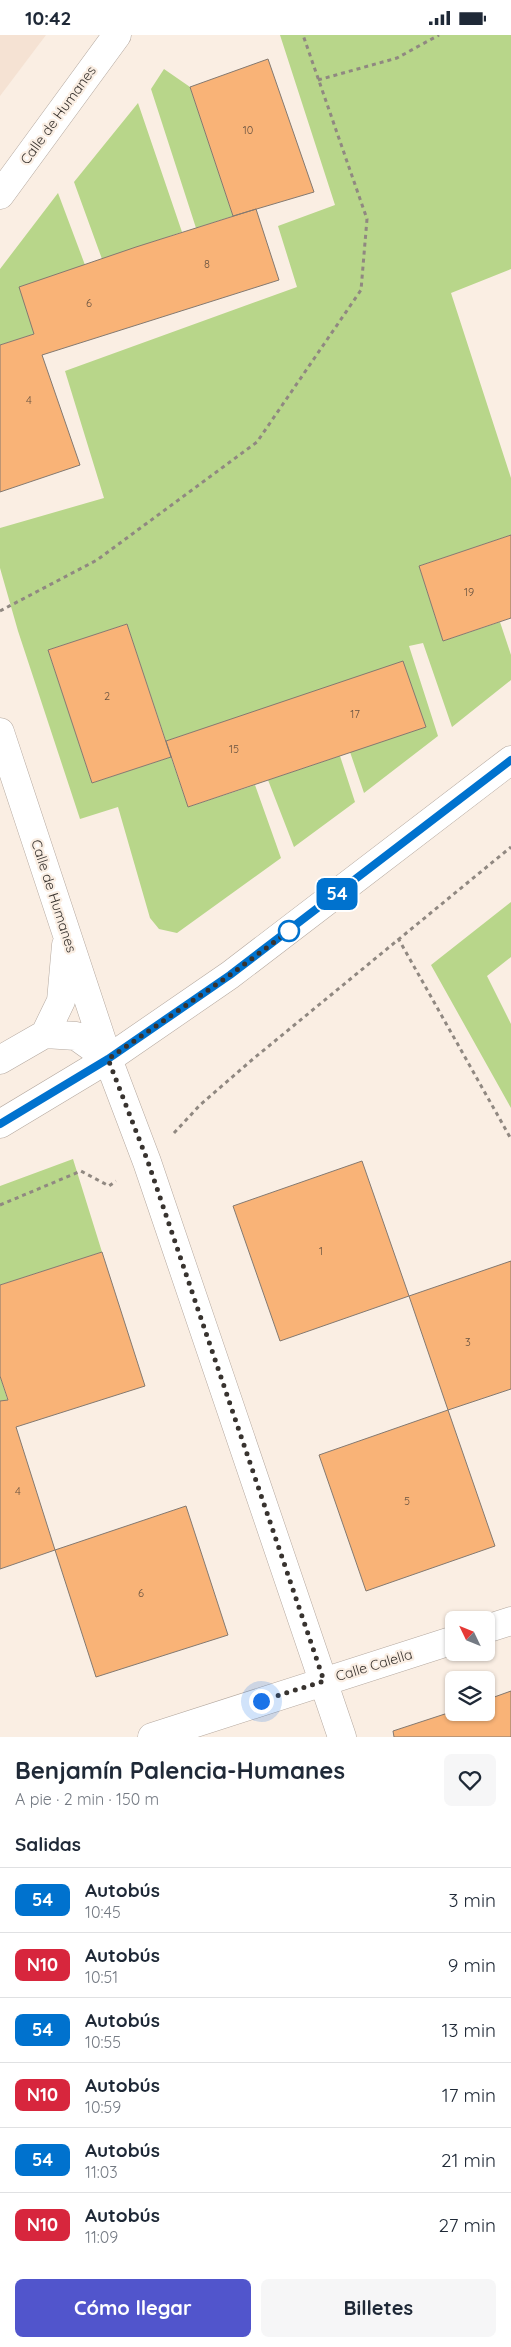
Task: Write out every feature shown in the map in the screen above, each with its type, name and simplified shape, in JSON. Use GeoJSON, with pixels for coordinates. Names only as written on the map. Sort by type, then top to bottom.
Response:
{"type":"FeatureCollection","features":[{"type":"Feature","properties":{"kind":"street","name":"Calle de Humanes"},"geometry":{"type":"LineString","coordinates":[[0,195],[117,35]]}},
{"type":"Feature","properties":{"kind":"street","name":"Calle de Humanes"},"geometry":{"type":"LineString","coordinates":[[0,732],[108,1059],[148,1162],[342,1737]]}},
{"type":"Feature","properties":{"kind":"street"},"geometry":{"type":"LineString","coordinates":[[0,1124],[108,1059],[230,975],[511,760]]}},
{"type":"Feature","properties":{"kind":"street"},"geometry":{"type":"LineString","coordinates":[[45,1034],[61,1001],[66,933]]}},
{"type":"Feature","properties":{"kind":"street"},"geometry":{"type":"LineString","coordinates":[[0,1060],[45,1034],[76,1036],[108,1059]]}},
{"type":"Feature","properties":{"kind":"street"},"geometry":{"type":"LineString","coordinates":[[495,1626],[511,1621]]}},
{"type":"Feature","properties":{"kind":"street","name":"Calle Calella"},"geometry":{"type":"LineString","coordinates":[[152,1737],[445,1642]]}},
{"type":"Feature","properties":{"kind":"path"},"geometry":{"type":"LineString","coordinates":[[0,611],[97,560],[257,442],[361,290],[366,219],[303,35]]}},
{"type":"Feature","properties":{"kind":"path"},"geometry":{"type":"LineString","coordinates":[[318,81],[397,58],[439,35]]}},
{"type":"Feature","properties":{"kind":"path"},"geometry":{"type":"LineString","coordinates":[[0,1205],[81,1171],[109,1186],[148,1162],[200,1105],[398,938],[511,847]]}},
{"type":"Feature","properties":{"kind":"path"},"geometry":{"type":"LineString","coordinates":[[398,938],[511,1139]]}},
{"type":"Feature","properties":{"kind":"shaded area"},"geometry":{"type":"Polygon","coordinates":[[[0,35],[46,35],[0,96],[0,35]]]}},
{"type":"Feature","properties":{"kind":"green space"},"geometry":{"type":"Polygon","coordinates":[[[280,35],[511,35],[511,269],[451,293],[511,478],[511,535],[419,566],[443,641],[500,622],[511,655],[511,680],[452,727],[423,643],[409,646],[438,736],[364,793],[350,752],[425,727],[403,662],[166,741],[127,624],[48,650],[92,783],[171,757],[188,807],[255,785],[281,858],[177,933],[159,929],[150,918],[118,807],[80,819],[18,631],[0,568],[0,528],[104,498],[65,371],[297,287],[278,226],[335,205],[280,35]]]}},
{"type":"Feature","properties":{"kind":"green space"},"geometry":{"type":"Polygon","coordinates":[[[164,69],[190,87],[233,216],[196,228],[151,89],[164,69]]]}},
{"type":"Feature","properties":{"kind":"green space"},"geometry":{"type":"Polygon","coordinates":[[[138,103],[182,232],[102,259],[74,182],[138,103]]]}},
{"type":"Feature","properties":{"kind":"green space"},"geometry":{"type":"Polygon","coordinates":[[[58,193],[85,265],[34,334],[0,345],[0,269],[58,193]]]}},
{"type":"Feature","properties":{"kind":"green space"},"geometry":{"type":"Polygon","coordinates":[[[340,756],[355,802],[294,847],[268,780],[340,756]]]}},
{"type":"Feature","properties":{"kind":"green space"},"geometry":{"type":"Polygon","coordinates":[[[511,902],[511,957],[487,976],[511,1024],[511,1108],[431,965],[511,902]]]}},
{"type":"Feature","properties":{"kind":"green space"},"geometry":{"type":"Polygon","coordinates":[[[73,1159],[102,1252],[0,1285],[0,1186],[73,1159]]]}},
{"type":"Feature","properties":{"kind":"green space"},"geometry":{"type":"Polygon","coordinates":[[[0,1376],[16,1427],[0,1433],[0,1376]]]}},
{"type":"Feature","properties":{"kind":"building"},"geometry":{"type":"Polygon","coordinates":[[[268,59],[314,192],[233,216],[190,87],[268,59]]]}},
{"type":"Feature","properties":{"kind":"building"},"geometry":{"type":"Polygon","coordinates":[[[256,209],[279,280],[42,355],[80,465],[0,492],[0,345],[34,334],[19,287],[256,209]]]}},
{"type":"Feature","properties":{"kind":"building"},"geometry":{"type":"Polygon","coordinates":[[[511,535],[511,618],[443,641],[419,566],[511,535]]]}},
{"type":"Feature","properties":{"kind":"building"},"geometry":{"type":"Polygon","coordinates":[[[127,624],[171,757],[92,783],[48,650],[127,624]]]}},
{"type":"Feature","properties":{"kind":"building"},"geometry":{"type":"Polygon","coordinates":[[[403,661],[426,727],[188,807],[166,741],[403,661]]]}},
{"type":"Feature","properties":{"kind":"building"},"geometry":{"type":"Polygon","coordinates":[[[362,1161],[409,1296],[280,1341],[233,1206],[362,1161]]]}},
{"type":"Feature","properties":{"kind":"building"},"geometry":{"type":"Polygon","coordinates":[[[102,1252],[145,1386],[16,1427],[55,1550],[0,1569],[0,1401],[8,1400],[0,1376],[0,1285],[102,1252]]]}},
{"type":"Feature","properties":{"kind":"building"},"geometry":{"type":"Polygon","coordinates":[[[511,1261],[511,1389],[448,1410],[409,1296],[511,1261]]]}},
{"type":"Feature","properties":{"kind":"building"},"geometry":{"type":"Polygon","coordinates":[[[448,1410],[495,1546],[366,1591],[319,1455],[448,1410]]]}},
{"type":"Feature","properties":{"kind":"building"},"geometry":{"type":"Polygon","coordinates":[[[186,1506],[228,1635],[96,1677],[55,1550],[186,1506]]]}},
{"type":"Feature","properties":{"kind":"building"},"geometry":{"type":"Polygon","coordinates":[[[511,1691],[511,1737],[394,1737],[393,1731],[445,1714],[445,1721],[495,1721],[495,1697],[511,1691]]]}},
{"type":"Feature","properties":{"kind":"bus line","name":"54"},"geometry":{"type":"LineString","coordinates":[[0,1124],[108,1059],[230,975],[511,760]]}},
{"type":"Feature","properties":{"kind":"route"},"geometry":{"type":"LineString","coordinates":[[261,1701],[324,1681],[148,1162],[108,1059],[230,975],[289,931]]}}]}
